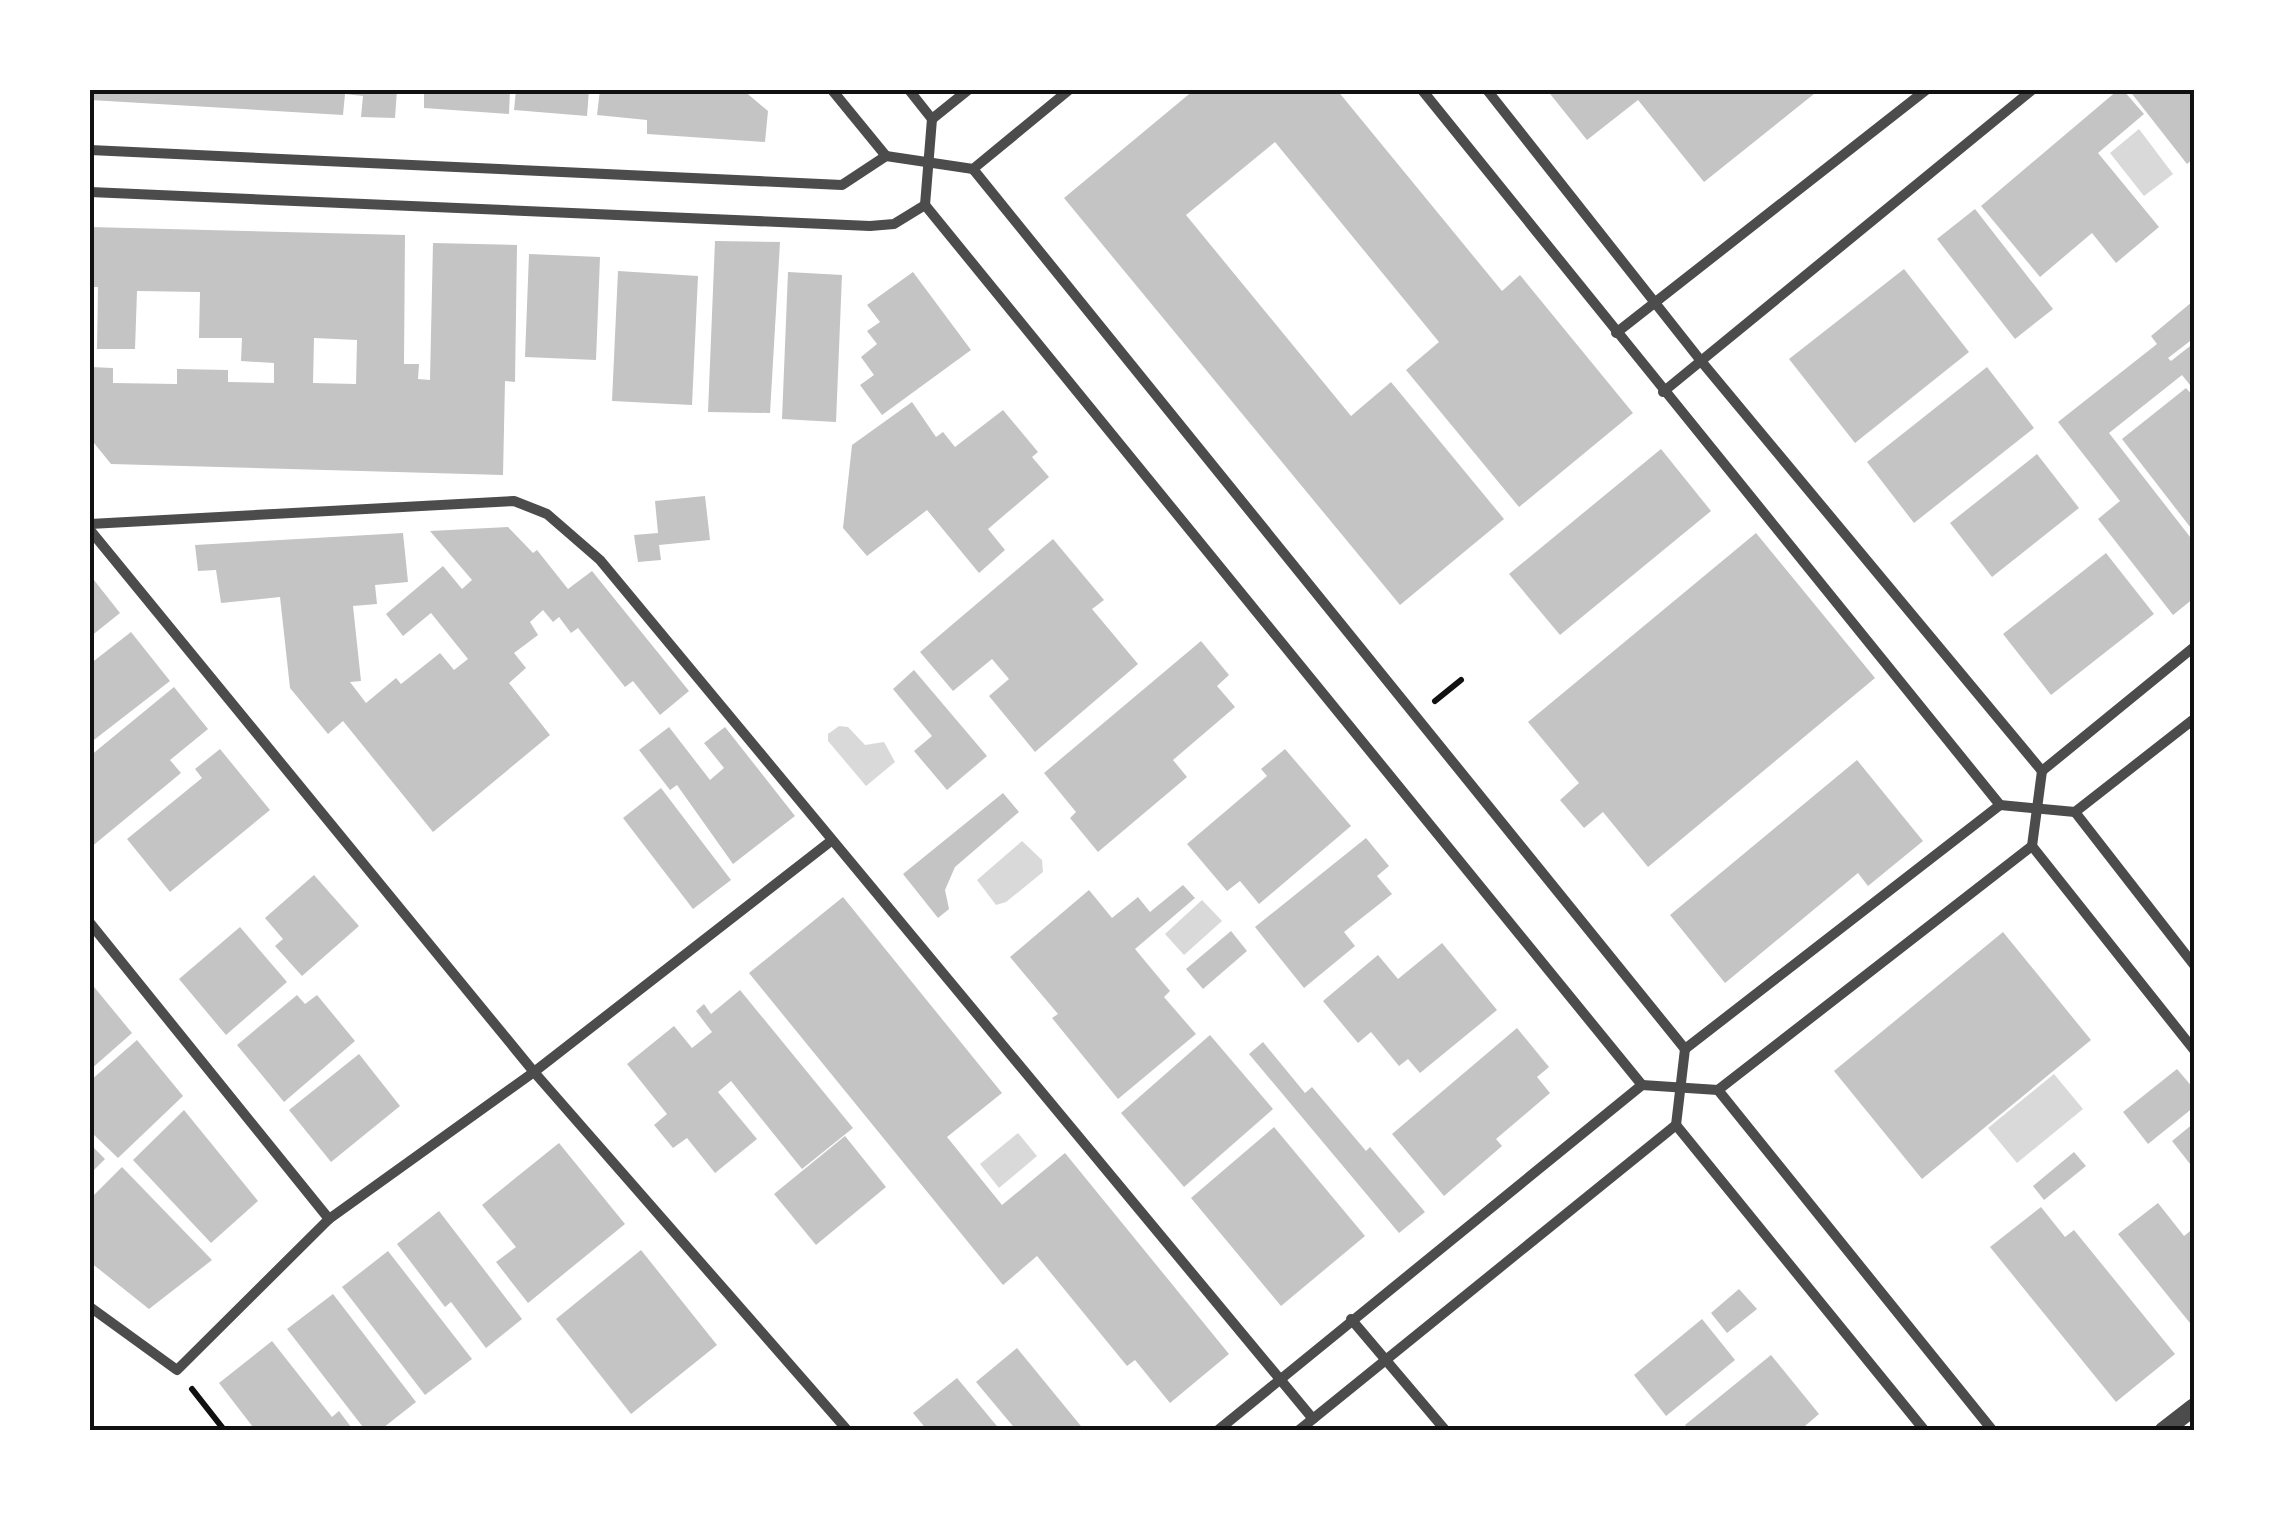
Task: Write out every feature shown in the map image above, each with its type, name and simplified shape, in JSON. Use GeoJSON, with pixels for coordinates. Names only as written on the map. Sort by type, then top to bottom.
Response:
{"type":"FeatureCollection","features":[{"type":"Feature","properties":{"kind":"street"},"geometry":{"type":"LineString","coordinates":[[832,90],[886,156]]}},
{"type":"Feature","properties":{"kind":"street"},"geometry":{"type":"LineString","coordinates":[[909,90],[932,119],[925,205],[1642,1084]]}},
{"type":"Feature","properties":{"kind":"street"},"geometry":{"type":"LineString","coordinates":[[932,119],[968,90]]}},
{"type":"Feature","properties":{"kind":"street"},"geometry":{"type":"LineString","coordinates":[[972,169],[1069,90]]}},
{"type":"Feature","properties":{"kind":"street"},"geometry":{"type":"LineString","coordinates":[[1422,90],[2000,805]]}},
{"type":"Feature","properties":{"kind":"street"},"geometry":{"type":"LineString","coordinates":[[1216,1431],[1642,1084],[1718,1090],[2032,846],[2040,809],[2042,771],[1702,361],[1487,90]]}},
{"type":"Feature","properties":{"kind":"street"},"geometry":{"type":"LineString","coordinates":[[1616,333],[1926,90]]}},
{"type":"Feature","properties":{"kind":"street"},"geometry":{"type":"LineString","coordinates":[[1663,392],[2032,90]]}},
{"type":"Feature","properties":{"kind":"street"},"geometry":{"type":"LineString","coordinates":[[90,150],[842,185],[886,156],[972,169],[1684,1049],[1676,1125],[1298,1431]]}},
{"type":"Feature","properties":{"kind":"street"},"geometry":{"type":"LineString","coordinates":[[90,192],[870,226],[894,224],[925,205]]}},
{"type":"Feature","properties":{"kind":"street"},"geometry":{"type":"LineString","coordinates":[[90,527],[514,502],[546,514],[600,560],[1313,1419]]}},
{"type":"Feature","properties":{"kind":"street"},"geometry":{"type":"LineString","coordinates":[[90,527],[534,1072],[848,1431]]}},
{"type":"Feature","properties":{"kind":"street"},"geometry":{"type":"LineString","coordinates":[[2042,771],[2194,647]]}},
{"type":"Feature","properties":{"kind":"street"},"geometry":{"type":"LineString","coordinates":[[1684,1049],[2000,805],[2075,812],[2194,719]]}},
{"type":"Feature","properties":{"kind":"street"},"geometry":{"type":"LineString","coordinates":[[2075,812],[2194,965]]}},
{"type":"Feature","properties":{"kind":"street"},"geometry":{"type":"LineString","coordinates":[[90,1307],[177,1370],[329,1219],[534,1072],[831,841]]}},
{"type":"Feature","properties":{"kind":"street"},"geometry":{"type":"LineString","coordinates":[[2032,846],[2194,1050]]}},
{"type":"Feature","properties":{"kind":"street"},"geometry":{"type":"LineString","coordinates":[[90,923],[329,1219]]}},
{"type":"Feature","properties":{"kind":"street"},"geometry":{"type":"LineString","coordinates":[[1718,1090],[1994,1431]]}},
{"type":"Feature","properties":{"kind":"street"},"geometry":{"type":"LineString","coordinates":[[1676,1125],[1925,1431]]}},
{"type":"Feature","properties":{"kind":"street"},"geometry":{"type":"LineString","coordinates":[[1351,1319],[1446,1431]]}},
{"type":"Feature","properties":{"kind":"street"},"geometry":{"type":"LineString","coordinates":[[2162,1431],[2194,1407]]}},
{"type":"Feature","properties":{"kind":"path"},"geometry":{"type":"LineString","coordinates":[[177,1370],[225,1431]]}},
{"type":"Feature","properties":{"kind":"shaded area"},"geometry":{"type":"Polygon","coordinates":[[[2139,129],[2173,174],[2144,196],[2110,153],[2139,129]]]}},
{"type":"Feature","properties":{"kind":"shaded area"},"geometry":{"type":"Polygon","coordinates":[[[839,726],[848,727],[865,745],[884,742],[895,762],[866,786],[828,741],[828,734],[839,726]]]}},
{"type":"Feature","properties":{"kind":"shaded area"},"geometry":{"type":"Polygon","coordinates":[[[1022,841],[1042,860],[1043,872],[1006,902],[996,905],[977,880],[1022,841]]]}},
{"type":"Feature","properties":{"kind":"shaded area"},"geometry":{"type":"Polygon","coordinates":[[[1202,900],[1222,921],[1184,955],[1165,934],[1202,900]]]}},
{"type":"Feature","properties":{"kind":"shaded area"},"geometry":{"type":"Polygon","coordinates":[[[2054,1074],[2083,1109],[2017,1163],[1988,1128],[2054,1074]]]}},
{"type":"Feature","properties":{"kind":"shaded area"},"geometry":{"type":"Polygon","coordinates":[[[1018,1133],[1037,1156],[999,1188],[980,1164],[1018,1133]]]}},
{"type":"Feature","properties":{"kind":"building"},"geometry":{"type":"Polygon","coordinates":[[[90,90],[397,90],[395,118],[361,117],[363,96],[345,94],[343,115],[90,100],[90,90]]]}},
{"type":"Feature","properties":{"kind":"building"},"geometry":{"type":"Polygon","coordinates":[[[424,90],[510,90],[509,114],[424,108],[424,90]]]}},
{"type":"Feature","properties":{"kind":"building"},"geometry":{"type":"Polygon","coordinates":[[[516,90],[589,90],[587,116],[514,110],[516,90]]]}},
{"type":"Feature","properties":{"kind":"building"},"geometry":{"type":"Polygon","coordinates":[[[600,90],[743,90],[768,111],[765,142],[647,134],[647,120],[597,115],[600,90]]]}},
{"type":"Feature","properties":{"kind":"building"},"geometry":{"type":"Polygon","coordinates":[[[1194,90],[1337,90],[1502,291],[1520,275],[1633,413],[1519,507],[1406,370],[1439,342],[1275,142],[1186,215],[1351,416],[1391,382],[1504,519],[1400,605],[1064,198],[1194,90]]]}},
{"type":"Feature","properties":{"kind":"building"},"geometry":{"type":"Polygon","coordinates":[[[1547,90],[1819,90],[1704,182],[1638,100],[1587,140],[1547,90]]]}},
{"type":"Feature","properties":{"kind":"building"},"geometry":{"type":"Polygon","coordinates":[[[2118,90],[2123,90],[2144,114],[2098,153],[2159,227],[2116,263],[2092,233],[2040,277],[1981,206],[2118,90]]]}},
{"type":"Feature","properties":{"kind":"building"},"geometry":{"type":"Polygon","coordinates":[[[2129,90],[2194,90],[2194,158],[2187,164],[2129,90]]]}},
{"type":"Feature","properties":{"kind":"building"},"geometry":{"type":"Polygon","coordinates":[[[1975,209],[2053,309],[2015,339],[1937,239],[1975,209]]]}},
{"type":"Feature","properties":{"kind":"building"},"geometry":{"type":"Polygon","coordinates":[[[90,227],[405,235],[404,364],[419,364],[418,379],[430,380],[433,243],[517,245],[515,382],[505,381],[503,475],[111,464],[90,438],[90,367],[113,368],[113,383],[177,384],[177,369],[228,370],[228,382],[274,383],[274,363],[241,361],[242,338],[199,338],[200,292],[137,291],[135,349],[97,349],[98,287],[90,287],[90,227]],[[314,338],[313,383],[356,384],[357,340],[314,338]]]}},
{"type":"Feature","properties":{"kind":"building"},"geometry":{"type":"Polygon","coordinates":[[[715,241],[780,242],[770,413],[708,412],[715,241]]]}},
{"type":"Feature","properties":{"kind":"building"},"geometry":{"type":"Polygon","coordinates":[[[529,254],[600,257],[596,360],[525,357],[529,254]]]}},
{"type":"Feature","properties":{"kind":"building"},"geometry":{"type":"Polygon","coordinates":[[[1904,269],[1969,352],[1855,443],[1789,359],[1904,269]]]}},
{"type":"Feature","properties":{"kind":"building"},"geometry":{"type":"Polygon","coordinates":[[[618,271],[698,276],[692,405],[612,401],[618,271]]]}},
{"type":"Feature","properties":{"kind":"building"},"geometry":{"type":"Polygon","coordinates":[[[788,272],[842,275],[836,422],[782,419],[788,272]]]}},
{"type":"Feature","properties":{"kind":"building"},"geometry":{"type":"Polygon","coordinates":[[[913,272],[971,350],[882,415],[860,385],[874,375],[861,357],[877,344],[867,331],[880,322],[867,305],[913,272]]]}},
{"type":"Feature","properties":{"kind":"building"},"geometry":{"type":"Polygon","coordinates":[[[2192,302],[2194,338],[2168,358],[2171,361],[2194,343],[2194,390],[2182,375],[2109,433],[2194,542],[2194,598],[2173,615],[2098,519],[2120,501],[2058,422],[2157,344],[2151,336],[2192,302]]]}},
{"type":"Feature","properties":{"kind":"building"},"geometry":{"type":"Polygon","coordinates":[[[1987,367],[2034,428],[1914,523],[1867,462],[1987,367]]]}},
{"type":"Feature","properties":{"kind":"building"},"geometry":{"type":"Polygon","coordinates":[[[2186,388],[2194,397],[2194,532],[2122,439],[2186,388]]]}},
{"type":"Feature","properties":{"kind":"building"},"geometry":{"type":"Polygon","coordinates":[[[912,402],[936,437],[943,432],[955,447],[1003,410],[1038,452],[1032,457],[1049,477],[988,529],[1005,550],[979,573],[927,510],[867,556],[843,528],[852,445],[912,402]]]}},
{"type":"Feature","properties":{"kind":"building"},"geometry":{"type":"Polygon","coordinates":[[[1661,449],[1711,511],[1560,635],[1509,574],[1661,449]]]}},
{"type":"Feature","properties":{"kind":"building"},"geometry":{"type":"Polygon","coordinates":[[[2037,454],[2079,508],[1992,577],[1950,523],[2037,454]]]}},
{"type":"Feature","properties":{"kind":"building"},"geometry":{"type":"Polygon","coordinates":[[[705,496],[710,540],[659,545],[661,560],[638,562],[634,535],[658,533],[655,501],[705,496]]]}},
{"type":"Feature","properties":{"kind":"building"},"geometry":{"type":"Polygon","coordinates":[[[508,527],[533,553],[537,550],[568,589],[592,571],[689,691],[660,715],[633,681],[625,687],[578,628],[571,633],[559,617],[553,622],[543,610],[530,622],[538,635],[514,653],[526,668],[509,683],[550,735],[433,832],[343,721],[328,734],[290,688],[280,597],[221,603],[216,570],[198,571],[195,545],[403,533],[408,582],[375,585],[377,604],[353,606],[361,681],[350,682],[366,703],[396,678],[401,684],[440,653],[454,670],[468,659],[431,613],[403,636],[386,614],[443,566],[462,589],[472,580],[430,531],[508,527]]]}},
{"type":"Feature","properties":{"kind":"building"},"geometry":{"type":"Polygon","coordinates":[[[1756,533],[1875,678],[1648,867],[1603,812],[1584,828],[1560,800],[1579,783],[1528,722],[1756,533]]]}},
{"type":"Feature","properties":{"kind":"building"},"geometry":{"type":"Polygon","coordinates":[[[1053,539],[1104,600],[1092,609],[1138,664],[1035,752],[989,696],[1009,679],[992,659],[953,691],[920,652],[1053,539]]]}},
{"type":"Feature","properties":{"kind":"building"},"geometry":{"type":"Polygon","coordinates":[[[2106,553],[2154,614],[2051,695],[2003,634],[2106,553]]]}},
{"type":"Feature","properties":{"kind":"building"},"geometry":{"type":"Polygon","coordinates":[[[90,575],[120,613],[90,637],[90,575]]]}},
{"type":"Feature","properties":{"kind":"building"},"geometry":{"type":"Polygon","coordinates":[[[131,632],[170,681],[90,743],[90,664],[131,632]]]}},
{"type":"Feature","properties":{"kind":"building"},"geometry":{"type":"Polygon","coordinates":[[[1201,641],[1229,675],[1217,686],[1235,707],[1173,760],[1187,777],[1098,852],[1070,818],[1076,812],[1044,773],[1201,641]]]}},
{"type":"Feature","properties":{"kind":"building"},"geometry":{"type":"Polygon","coordinates":[[[914,670],[987,756],[947,790],[914,751],[932,736],[893,689],[914,670]]]}},
{"type":"Feature","properties":{"kind":"building"},"geometry":{"type":"Polygon","coordinates":[[[174,687],[208,729],[170,760],[181,773],[90,848],[90,756],[174,687]]]}},
{"type":"Feature","properties":{"kind":"building"},"geometry":{"type":"Polygon","coordinates":[[[669,727],[710,780],[724,768],[704,743],[725,727],[795,816],[733,864],[677,785],[670,790],[639,750],[669,727]]]}},
{"type":"Feature","properties":{"kind":"building"},"geometry":{"type":"Polygon","coordinates":[[[220,749],[270,810],[170,892],[127,839],[202,778],[195,769],[220,749]]]}},
{"type":"Feature","properties":{"kind":"building"},"geometry":{"type":"Polygon","coordinates":[[[1285,749],[1351,826],[1259,904],[1240,881],[1227,891],[1187,844],[1267,776],[1261,769],[1285,749]]]}},
{"type":"Feature","properties":{"kind":"building"},"geometry":{"type":"Polygon","coordinates":[[[1857,760],[1923,841],[1868,886],[1858,873],[1725,983],[1670,915],[1857,760]]]}},
{"type":"Feature","properties":{"kind":"building"},"geometry":{"type":"Polygon","coordinates":[[[661,788],[731,880],[693,909],[623,818],[661,788]]]}},
{"type":"Feature","properties":{"kind":"building"},"geometry":{"type":"Polygon","coordinates":[[[1003,793],[1019,812],[955,867],[945,890],[949,909],[938,918],[903,874],[1003,793]]]}},
{"type":"Feature","properties":{"kind":"building"},"geometry":{"type":"Polygon","coordinates":[[[1366,838],[1389,866],[1377,876],[1392,894],[1344,932],[1355,946],[1304,988],[1255,927],[1366,838]]]}},
{"type":"Feature","properties":{"kind":"building"},"geometry":{"type":"Polygon","coordinates":[[[314,875],[359,926],[302,976],[275,946],[283,939],[265,918],[314,875]]]}},
{"type":"Feature","properties":{"kind":"building"},"geometry":{"type":"Polygon","coordinates":[[[1183,885],[1195,898],[1135,949],[1170,991],[1164,997],[1196,1034],[1118,1099],[1052,1018],[1058,1014],[1010,957],[1089,890],[1112,918],[1138,897],[1150,912],[1183,885]]]}},
{"type":"Feature","properties":{"kind":"building"},"geometry":{"type":"Polygon","coordinates":[[[843,897],[1002,1093],[947,1137],[1002,1205],[1065,1153],[1229,1354],[1170,1403],[1135,1360],[1127,1366],[1037,1256],[1003,1285],[749,973],[843,897]]]}},
{"type":"Feature","properties":{"kind":"building"},"geometry":{"type":"Polygon","coordinates":[[[240,927],[287,982],[226,1035],[179,979],[240,927]]]}},
{"type":"Feature","properties":{"kind":"building"},"geometry":{"type":"Polygon","coordinates":[[[1231,931],[1247,951],[1203,989],[1186,969],[1231,931]]]}},
{"type":"Feature","properties":{"kind":"building"},"geometry":{"type":"Polygon","coordinates":[[[2003,932],[2091,1040],[1922,1179],[1834,1071],[2003,932]]]}},
{"type":"Feature","properties":{"kind":"building"},"geometry":{"type":"Polygon","coordinates":[[[1442,943],[1497,1010],[1420,1073],[1408,1059],[1399,1066],[1371,1032],[1358,1043],[1323,1001],[1378,955],[1398,979],[1442,943]]]}},
{"type":"Feature","properties":{"kind":"building"},"geometry":{"type":"Polygon","coordinates":[[[90,982],[132,1033],[90,1070],[90,982]]]}},
{"type":"Feature","properties":{"kind":"building"},"geometry":{"type":"Polygon","coordinates":[[[740,990],[853,1128],[802,1169],[731,1081],[718,1092],[757,1139],[715,1173],[687,1138],[673,1148],[654,1125],[667,1114],[627,1064],[674,1026],[692,1048],[712,1032],[696,1011],[704,1004],[711,1014],[740,990]]]}},
{"type":"Feature","properties":{"kind":"building"},"geometry":{"type":"Polygon","coordinates":[[[297,995],[305,1004],[317,995],[355,1041],[284,1102],[237,1045],[297,995]]]}},
{"type":"Feature","properties":{"kind":"building"},"geometry":{"type":"Polygon","coordinates":[[[1517,1028],[1549,1067],[1537,1077],[1550,1093],[1496,1139],[1502,1146],[1444,1196],[1392,1134],[1517,1028]]]}},
{"type":"Feature","properties":{"kind":"building"},"geometry":{"type":"Polygon","coordinates":[[[1210,1035],[1273,1109],[1184,1187],[1121,1113],[1210,1035]]]}},
{"type":"Feature","properties":{"kind":"building"},"geometry":{"type":"Polygon","coordinates":[[[137,1040],[183,1096],[118,1158],[90,1131],[90,1081],[137,1040]]]}},
{"type":"Feature","properties":{"kind":"building"},"geometry":{"type":"Polygon","coordinates":[[[1263,1042],[1305,1093],[1312,1087],[1366,1151],[1370,1147],[1425,1212],[1399,1233],[1249,1054],[1263,1042]]]}},
{"type":"Feature","properties":{"kind":"building"},"geometry":{"type":"Polygon","coordinates":[[[359,1054],[400,1106],[331,1162],[289,1110],[359,1054]]]}},
{"type":"Feature","properties":{"kind":"building"},"geometry":{"type":"Polygon","coordinates":[[[2177,1069],[2194,1089],[2194,1107],[2148,1144],[2123,1112],[2177,1069]]]}},
{"type":"Feature","properties":{"kind":"building"},"geometry":{"type":"Polygon","coordinates":[[[184,1110],[258,1201],[211,1243],[133,1160],[184,1110]]]}},
{"type":"Feature","properties":{"kind":"building"},"geometry":{"type":"Polygon","coordinates":[[[2194,1123],[2194,1169],[2172,1141],[2194,1123]]]}},
{"type":"Feature","properties":{"kind":"building"},"geometry":{"type":"Polygon","coordinates":[[[1274,1127],[1365,1236],[1281,1306],[1191,1198],[1274,1127]]]}},
{"type":"Feature","properties":{"kind":"building"},"geometry":{"type":"Polygon","coordinates":[[[845,1136],[886,1187],[816,1245],[774,1194],[845,1136]]]}},
{"type":"Feature","properties":{"kind":"building"},"geometry":{"type":"Polygon","coordinates":[[[559,1143],[625,1224],[528,1303],[496,1262],[516,1247],[482,1205],[559,1143]]]}},
{"type":"Feature","properties":{"kind":"building"},"geometry":{"type":"Polygon","coordinates":[[[90,1144],[105,1159],[90,1174],[90,1144]]]}},
{"type":"Feature","properties":{"kind":"building"},"geometry":{"type":"Polygon","coordinates":[[[2074,1152],[2086,1166],[2044,1200],[2033,1186],[2074,1152]]]}},
{"type":"Feature","properties":{"kind":"building"},"geometry":{"type":"Polygon","coordinates":[[[122,1167],[212,1260],[149,1309],[90,1262],[90,1199],[122,1167]]]}},
{"type":"Feature","properties":{"kind":"building"},"geometry":{"type":"Polygon","coordinates":[[[2158,1203],[2184,1236],[2194,1228],[2194,1328],[2118,1234],[2158,1203]]]}},
{"type":"Feature","properties":{"kind":"building"},"geometry":{"type":"Polygon","coordinates":[[[2041,1207],[2065,1237],[2074,1230],[2175,1354],[2116,1402],[1990,1247],[2041,1207]]]}},
{"type":"Feature","properties":{"kind":"building"},"geometry":{"type":"Polygon","coordinates":[[[439,1211],[522,1319],[486,1348],[451,1302],[445,1307],[397,1244],[439,1211]]]}},
{"type":"Feature","properties":{"kind":"building"},"geometry":{"type":"Polygon","coordinates":[[[641,1250],[717,1345],[631,1414],[556,1319],[641,1250]]]}},
{"type":"Feature","properties":{"kind":"building"},"geometry":{"type":"Polygon","coordinates":[[[388,1251],[472,1359],[425,1395],[342,1287],[388,1251]]]}},
{"type":"Feature","properties":{"kind":"building"},"geometry":{"type":"Polygon","coordinates":[[[1739,1289],[1757,1309],[1727,1333],[1711,1313],[1739,1289]]]}},
{"type":"Feature","properties":{"kind":"building"},"geometry":{"type":"Polygon","coordinates":[[[333,1294],[416,1402],[379,1431],[366,1431],[287,1329],[333,1294]]]}},
{"type":"Feature","properties":{"kind":"building"},"geometry":{"type":"Polygon","coordinates":[[[1702,1319],[1735,1360],[1666,1416],[1634,1375],[1702,1319]]]}},
{"type":"Feature","properties":{"kind":"building"},"geometry":{"type":"Polygon","coordinates":[[[272,1341],[332,1417],[339,1411],[354,1431],[256,1431],[219,1383],[272,1341]]]}},
{"type":"Feature","properties":{"kind":"building"},"geometry":{"type":"Polygon","coordinates":[[[1017,1348],[1085,1431],[1017,1431],[976,1382],[1017,1348]]]}},
{"type":"Feature","properties":{"kind":"building"},"geometry":{"type":"Polygon","coordinates":[[[1771,1355],[1819,1414],[1799,1431],[1690,1431],[1685,1425],[1771,1355]]]}},
{"type":"Feature","properties":{"kind":"building"},"geometry":{"type":"Polygon","coordinates":[[[957,1378],[1001,1431],[928,1431],[913,1413],[957,1378]]]}}]}
